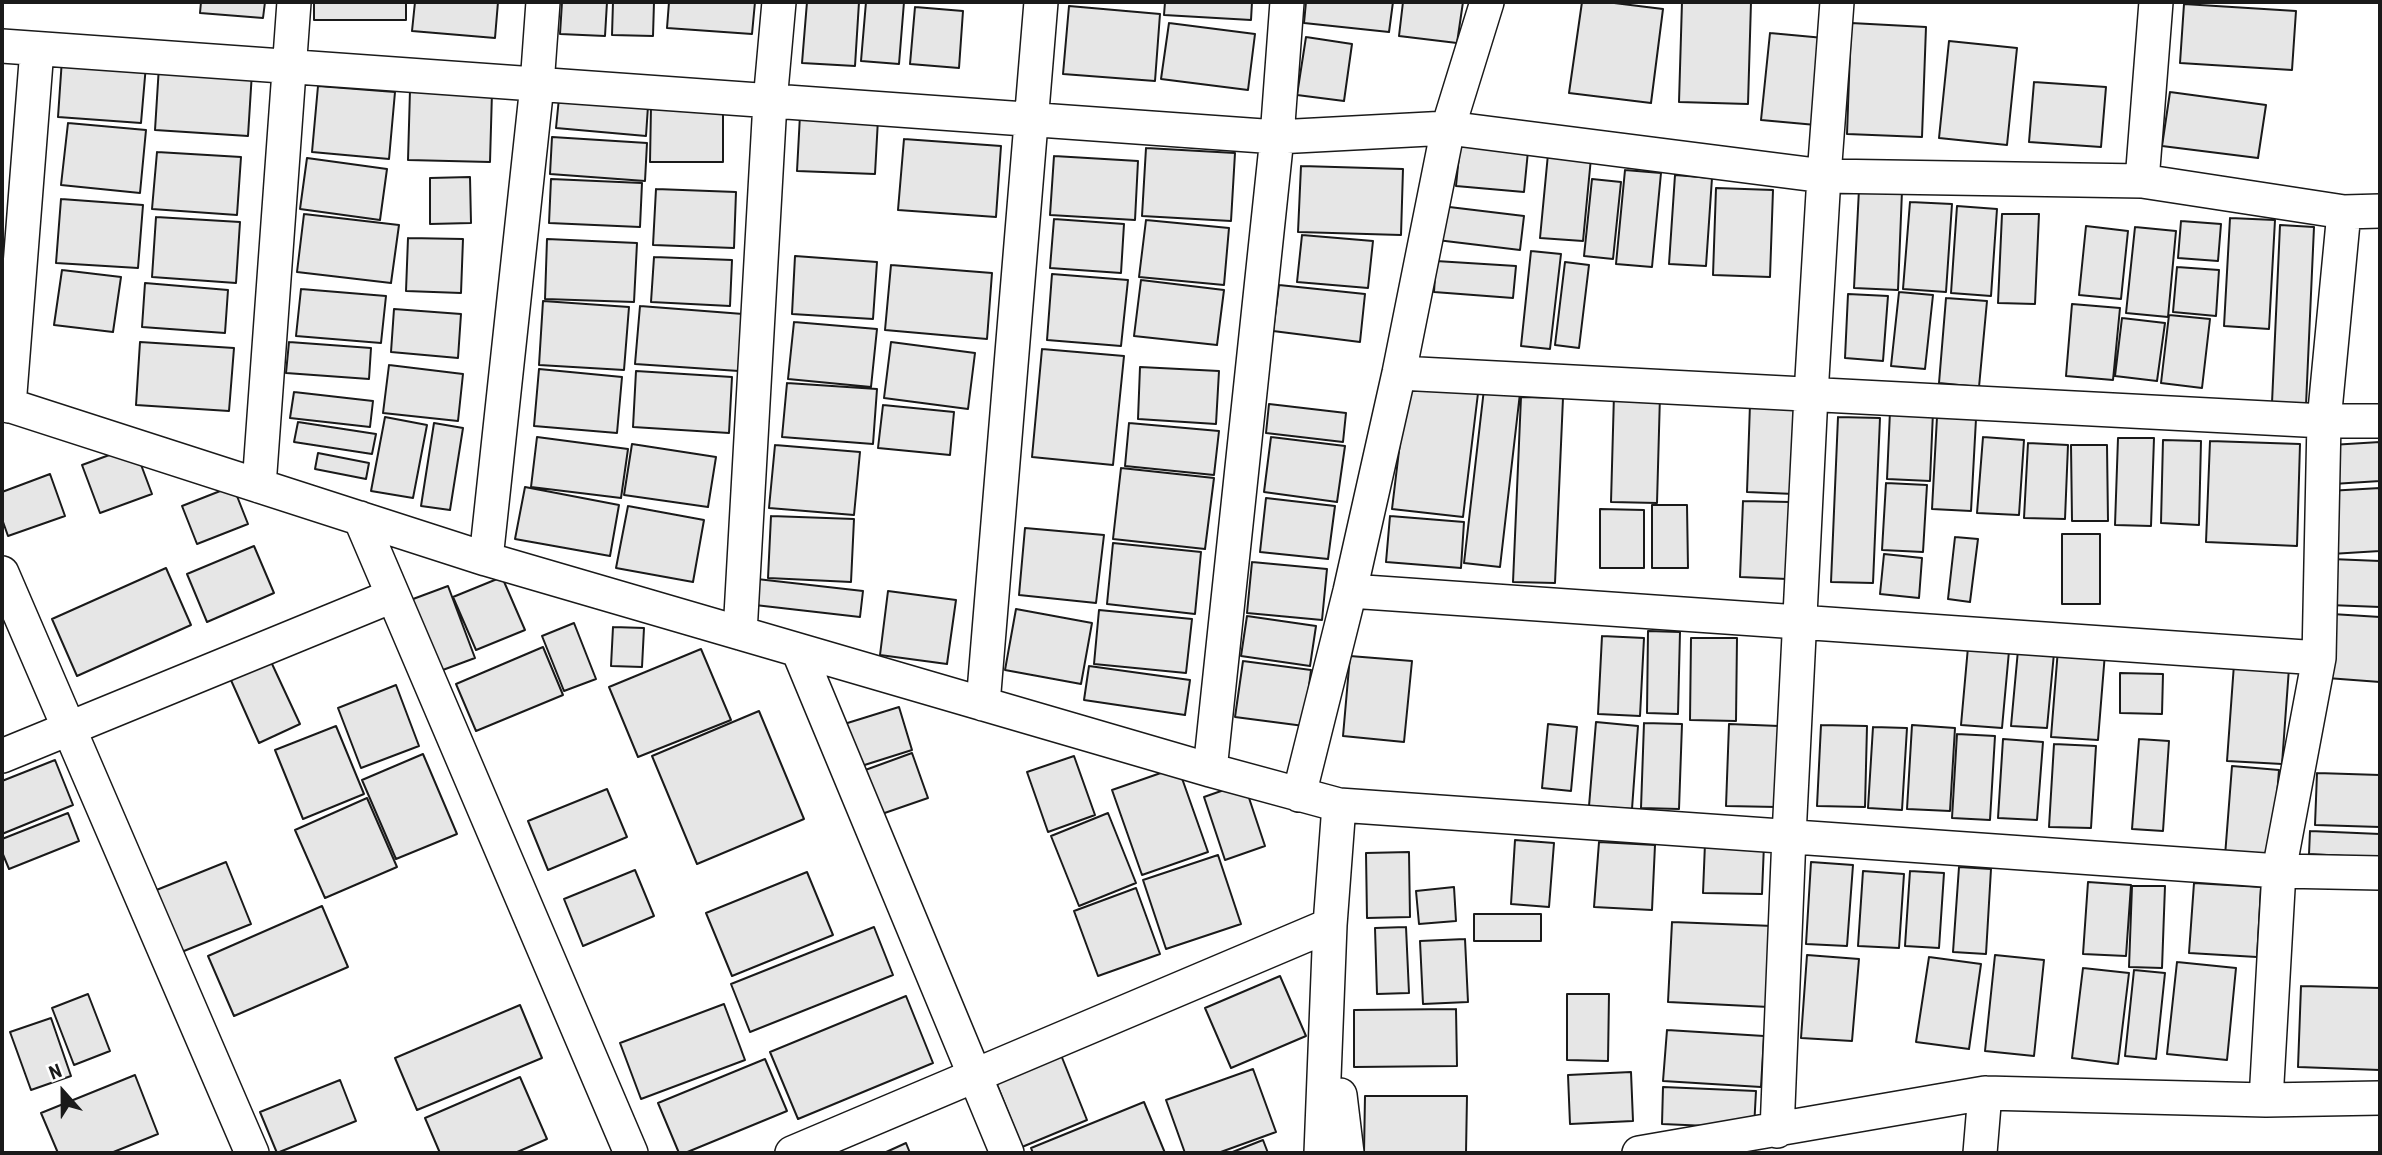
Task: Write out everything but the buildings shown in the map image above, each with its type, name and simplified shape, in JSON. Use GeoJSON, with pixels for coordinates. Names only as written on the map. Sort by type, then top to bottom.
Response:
{"type":"FeatureCollection","features":[{"type":"Feature","properties":{"kind":"street"},"geometry":{"type":"LineString","coordinates":[[259,486],[295,2]]}},
{"type":"Feature","properties":{"kind":"street"},"geometry":{"type":"LineString","coordinates":[[486,559],[544,2]]}},
{"type":"Feature","properties":{"kind":"street"},"geometry":{"type":"LineString","coordinates":[[740,633],[769,102],[779,2]]}},
{"type":"Feature","properties":{"kind":"street"},"geometry":{"type":"LineString","coordinates":[[983,704],[1041,2]]}},
{"type":"Feature","properties":{"kind":"street"},"geometry":{"type":"LineString","coordinates":[[1210,770],[1277,137],[1287,2]]}},
{"type":"Feature","properties":{"kind":"street"},"geometry":{"type":"LineString","coordinates":[[1299,795],[1350,591],[1399,373],[1448,128],[1487,2]]}},
{"type":"Feature","properties":{"kind":"street"},"geometry":{"type":"LineString","coordinates":[[1777,1131],[1811,395],[1837,2]]}},
{"type":"Feature","properties":{"kind":"street"},"geometry":{"type":"LineString","coordinates":[[2143,181],[2156,2]]}},
{"type":"Feature","properties":{"kind":"street"},"geometry":{"type":"LineString","coordinates":[[2,47],[1277,137],[1448,128],[1824,176],[2143,181],[2344,212],[2380,211]]}},
{"type":"Feature","properties":{"kind":"street"},"geometry":{"type":"LineString","coordinates":[[37,49],[5,404],[486,559],[1210,770],[1339,805],[2279,871],[2380,873]]}},
{"type":"Feature","properties":{"kind":"street"},"geometry":{"type":"LineString","coordinates":[[2266,1100],[2279,871],[2319,658],[2324,421],[2344,212]]}},
{"type":"Feature","properties":{"kind":"street"},"geometry":{"type":"LineString","coordinates":[[1399,373],[2324,421],[2380,421]]}},
{"type":"Feature","properties":{"kind":"street"},"geometry":{"type":"LineString","coordinates":[[360,519],[631,1153]]}},
{"type":"Feature","properties":{"kind":"street"},"geometry":{"type":"LineString","coordinates":[[2,573],[252,1153]]}},
{"type":"Feature","properties":{"kind":"street"},"geometry":{"type":"LineString","coordinates":[[1350,591],[2319,658]]}},
{"type":"Feature","properties":{"kind":"street"},"geometry":{"type":"LineString","coordinates":[[2,756],[392,596]]}},
{"type":"Feature","properties":{"kind":"street"},"geometry":{"type":"LineString","coordinates":[[798,650],[1007,1153]]}},
{"type":"Feature","properties":{"kind":"street"},"geometry":{"type":"LineString","coordinates":[[1321,1153],[1330,925],[1339,805]]}},
{"type":"Feature","properties":{"kind":"street"},"geometry":{"type":"LineString","coordinates":[[792,1153],[1330,925]]}},
{"type":"Feature","properties":{"kind":"street"},"geometry":{"type":"LineString","coordinates":[[1329,996],[1347,1153]]}},
{"type":"Feature","properties":{"kind":"street"},"geometry":{"type":"LineString","coordinates":[[1980,1153],[1984,1093]]}},
{"type":"Feature","properties":{"kind":"street"},"geometry":{"type":"LineString","coordinates":[[1639,1153],[1984,1093],[2266,1100],[2380,1098]]}}]}
